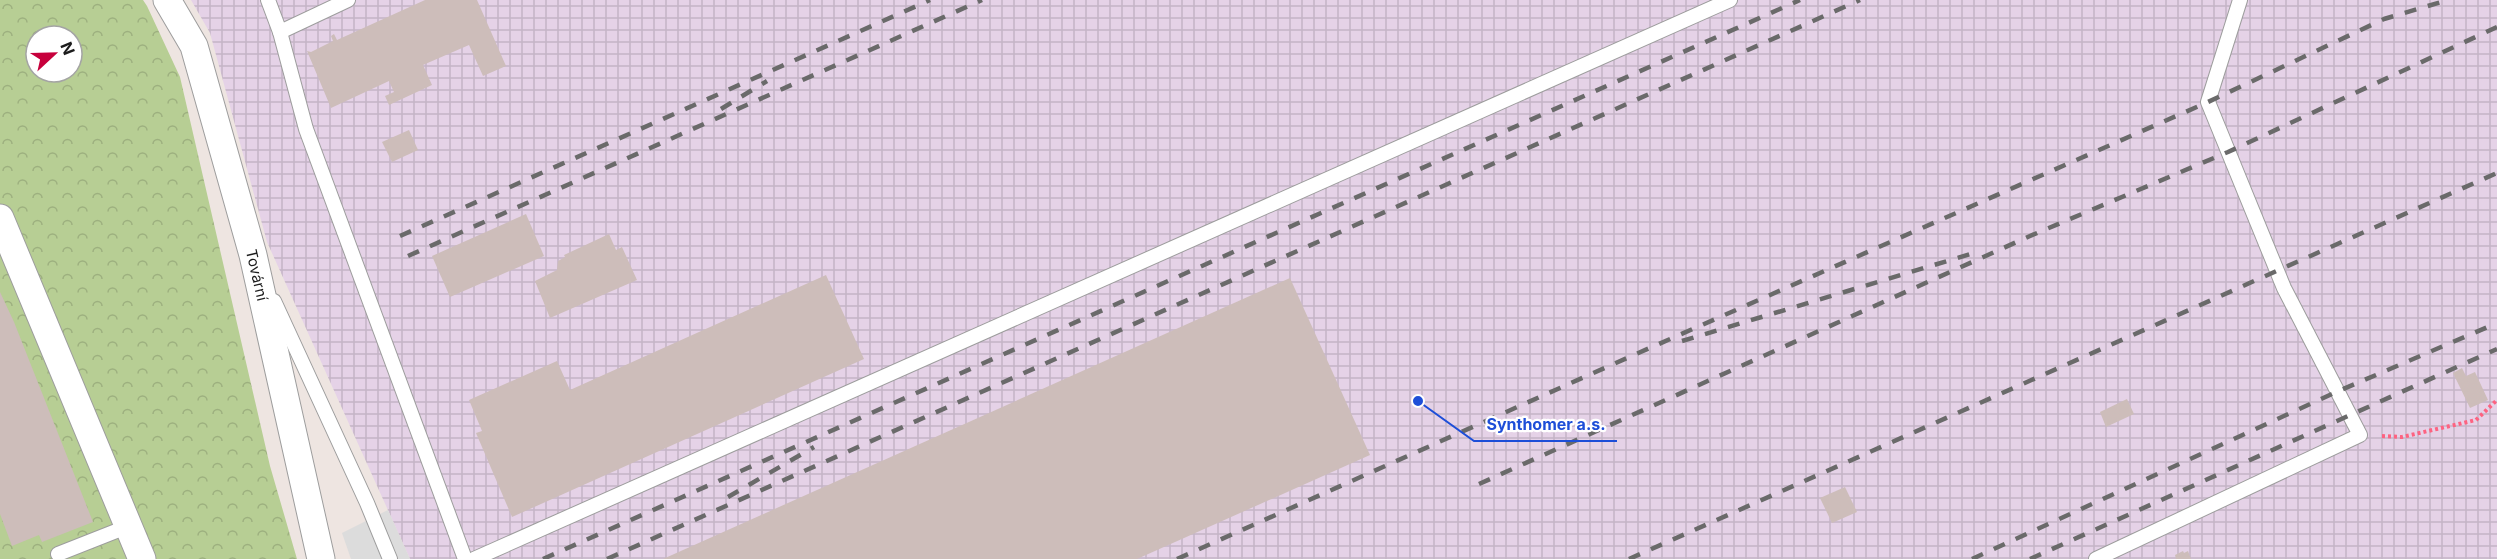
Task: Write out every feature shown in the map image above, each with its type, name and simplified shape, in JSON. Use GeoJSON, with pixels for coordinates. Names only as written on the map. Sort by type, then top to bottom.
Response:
{"type":"FeatureCollection","features":[{"type":"Feature","properties":{"kind":"street","name":"Tovární"},"geometry":{"type":"LineString","coordinates":[[167,0],[194,46],[253,255],[321,559]]}},
{"type":"Feature","properties":{"kind":"street"},"geometry":{"type":"LineString","coordinates":[[0,218],[142,559]]}},
{"type":"Feature","properties":{"kind":"lane"},"geometry":{"type":"LineString","coordinates":[[268,0],[280,32],[306,129],[465,559]]}},
{"type":"Feature","properties":{"kind":"lane"},"geometry":{"type":"LineString","coordinates":[[280,32],[348,0]]}},
{"type":"Feature","properties":{"kind":"lane"},"geometry":{"type":"LineString","coordinates":[[474,559],[1730,0]]}},
{"type":"Feature","properties":{"kind":"lane"},"geometry":{"type":"LineString","coordinates":[[2096,559],[2360,435],[2284,288],[2208,102],[2240,0]]}},
{"type":"Feature","properties":{"kind":"lane"},"geometry":{"type":"LineString","coordinates":[[253,255],[367,503],[390,559]]}},
{"type":"Feature","properties":{"kind":"lane"},"geometry":{"type":"LineString","coordinates":[[58,554],[129,526]]}},
{"type":"Feature","properties":{"kind":"path"},"geometry":{"type":"LineString","coordinates":[[2360,435],[2402,437],[2444,429],[2476,420],[2497,400]]}},
{"type":"Feature","properties":{"kind":"shaded area"},"geometry":{"type":"Polygon","coordinates":[[[191,0],[2497,0],[2497,559],[410,559],[267,242],[210,33],[191,0]]]}},
{"type":"Feature","properties":{"kind":"shaded area"},"geometry":{"type":"Polygon","coordinates":[[[388,510],[410,559],[351,559],[342,533],[388,510]]]}},
{"type":"Feature","properties":{"kind":"green space"},"geometry":{"type":"Polygon","coordinates":[[[0,0],[143,0],[147,6],[180,77],[270,466],[297,559],[0,559],[0,0]]]}},
{"type":"Feature","properties":{"kind":"building"},"geometry":{"type":"Polygon","coordinates":[[[425,0],[477,0],[506,66],[483,76],[469,45],[423,65],[432,85],[389,105],[385,96],[394,92],[389,81],[331,108],[307,51],[311,52],[333,41],[331,36],[334,34],[337,40],[425,0]]]}},
{"type":"Feature","properties":{"kind":"building"},"geometry":{"type":"Polygon","coordinates":[[[409,130],[418,150],[392,162],[382,142],[409,130]]]}},
{"type":"Feature","properties":{"kind":"building"},"geometry":{"type":"Polygon","coordinates":[[[526,214],[544,256],[450,297],[432,256],[526,214]]]}},
{"type":"Feature","properties":{"kind":"building"},"geometry":{"type":"Polygon","coordinates":[[[609,234],[616,250],[622,247],[637,280],[550,318],[535,281],[557,270],[558,261],[565,257],[564,255],[609,234]]]}},
{"type":"Feature","properties":{"kind":"building"},"geometry":{"type":"Polygon","coordinates":[[[826,275],[864,359],[512,517],[476,433],[482,431],[469,400],[557,361],[570,390],[826,275]]]}},
{"type":"Feature","properties":{"kind":"building"},"geometry":{"type":"Polygon","coordinates":[[[1290,278],[1370,455],[1137,559],[663,559],[1290,278]]]}},
{"type":"Feature","properties":{"kind":"building"},"geometry":{"type":"Polygon","coordinates":[[[0,292],[93,522],[42,542],[39,535],[12,546],[0,514],[0,292]]]}},
{"type":"Feature","properties":{"kind":"building"},"geometry":{"type":"Polygon","coordinates":[[[2462,368],[2466,376],[2475,372],[2488,400],[2470,408],[2453,373],[2462,368]]]}},
{"type":"Feature","properties":{"kind":"building"},"geometry":{"type":"Polygon","coordinates":[[[2127,399],[2134,414],[2106,427],[2100,412],[2127,399]]]}},
{"type":"Feature","properties":{"kind":"building"},"geometry":{"type":"Polygon","coordinates":[[[1845,487],[1857,512],[1832,523],[1820,498],[1845,487]]]}},
{"type":"Feature","properties":{"kind":"building"},"geometry":{"type":"Polygon","coordinates":[[[2183,551],[2184,553],[2188,551],[2191,559],[2176,559],[2175,555],[2183,551]]]}},
{"type":"Feature","properties":{"kind":"railway"},"geometry":{"type":"LineString","coordinates":[[400,236],[930,0]]}},
{"type":"Feature","properties":{"kind":"railway"},"geometry":{"type":"LineString","coordinates":[[408,256],[982,0]]}},
{"type":"Feature","properties":{"kind":"railway"},"geometry":{"type":"LineString","coordinates":[[543,559],[1800,0]]}},
{"type":"Feature","properties":{"kind":"railway"},"geometry":{"type":"LineString","coordinates":[[607,559],[1860,0]]}},
{"type":"Feature","properties":{"kind":"railway"},"geometry":{"type":"LineString","coordinates":[[1177,559],[2208,102],[2384,19],[2448,0]]}},
{"type":"Feature","properties":{"kind":"railway"},"geometry":{"type":"LineString","coordinates":[[1479,484],[2030,236],[2228,152],[2497,27]]}},
{"type":"Feature","properties":{"kind":"railway"},"geometry":{"type":"LineString","coordinates":[[721,109],[767,81]]}},
{"type":"Feature","properties":{"kind":"railway"},"geometry":{"type":"LineString","coordinates":[[1629,559],[2497,173]]}},
{"type":"Feature","properties":{"kind":"railway"},"geometry":{"type":"LineString","coordinates":[[1682,341],[1977,252]]}},
{"type":"Feature","properties":{"kind":"railway"},"geometry":{"type":"LineString","coordinates":[[1972,559],[2334,393],[2497,323]]}},
{"type":"Feature","properties":{"kind":"railway"},"geometry":{"type":"LineString","coordinates":[[2030,559],[2497,349]]}},
{"type":"Feature","properties":{"kind":"railway"},"geometry":{"type":"LineString","coordinates":[[728,497],[814,447]]}},
{"type":"Feature","properties":{"kind":"place","name":"Synthomer a.s."},"geometry":{"type":"Point","coordinates":[1418,401]}}]}
